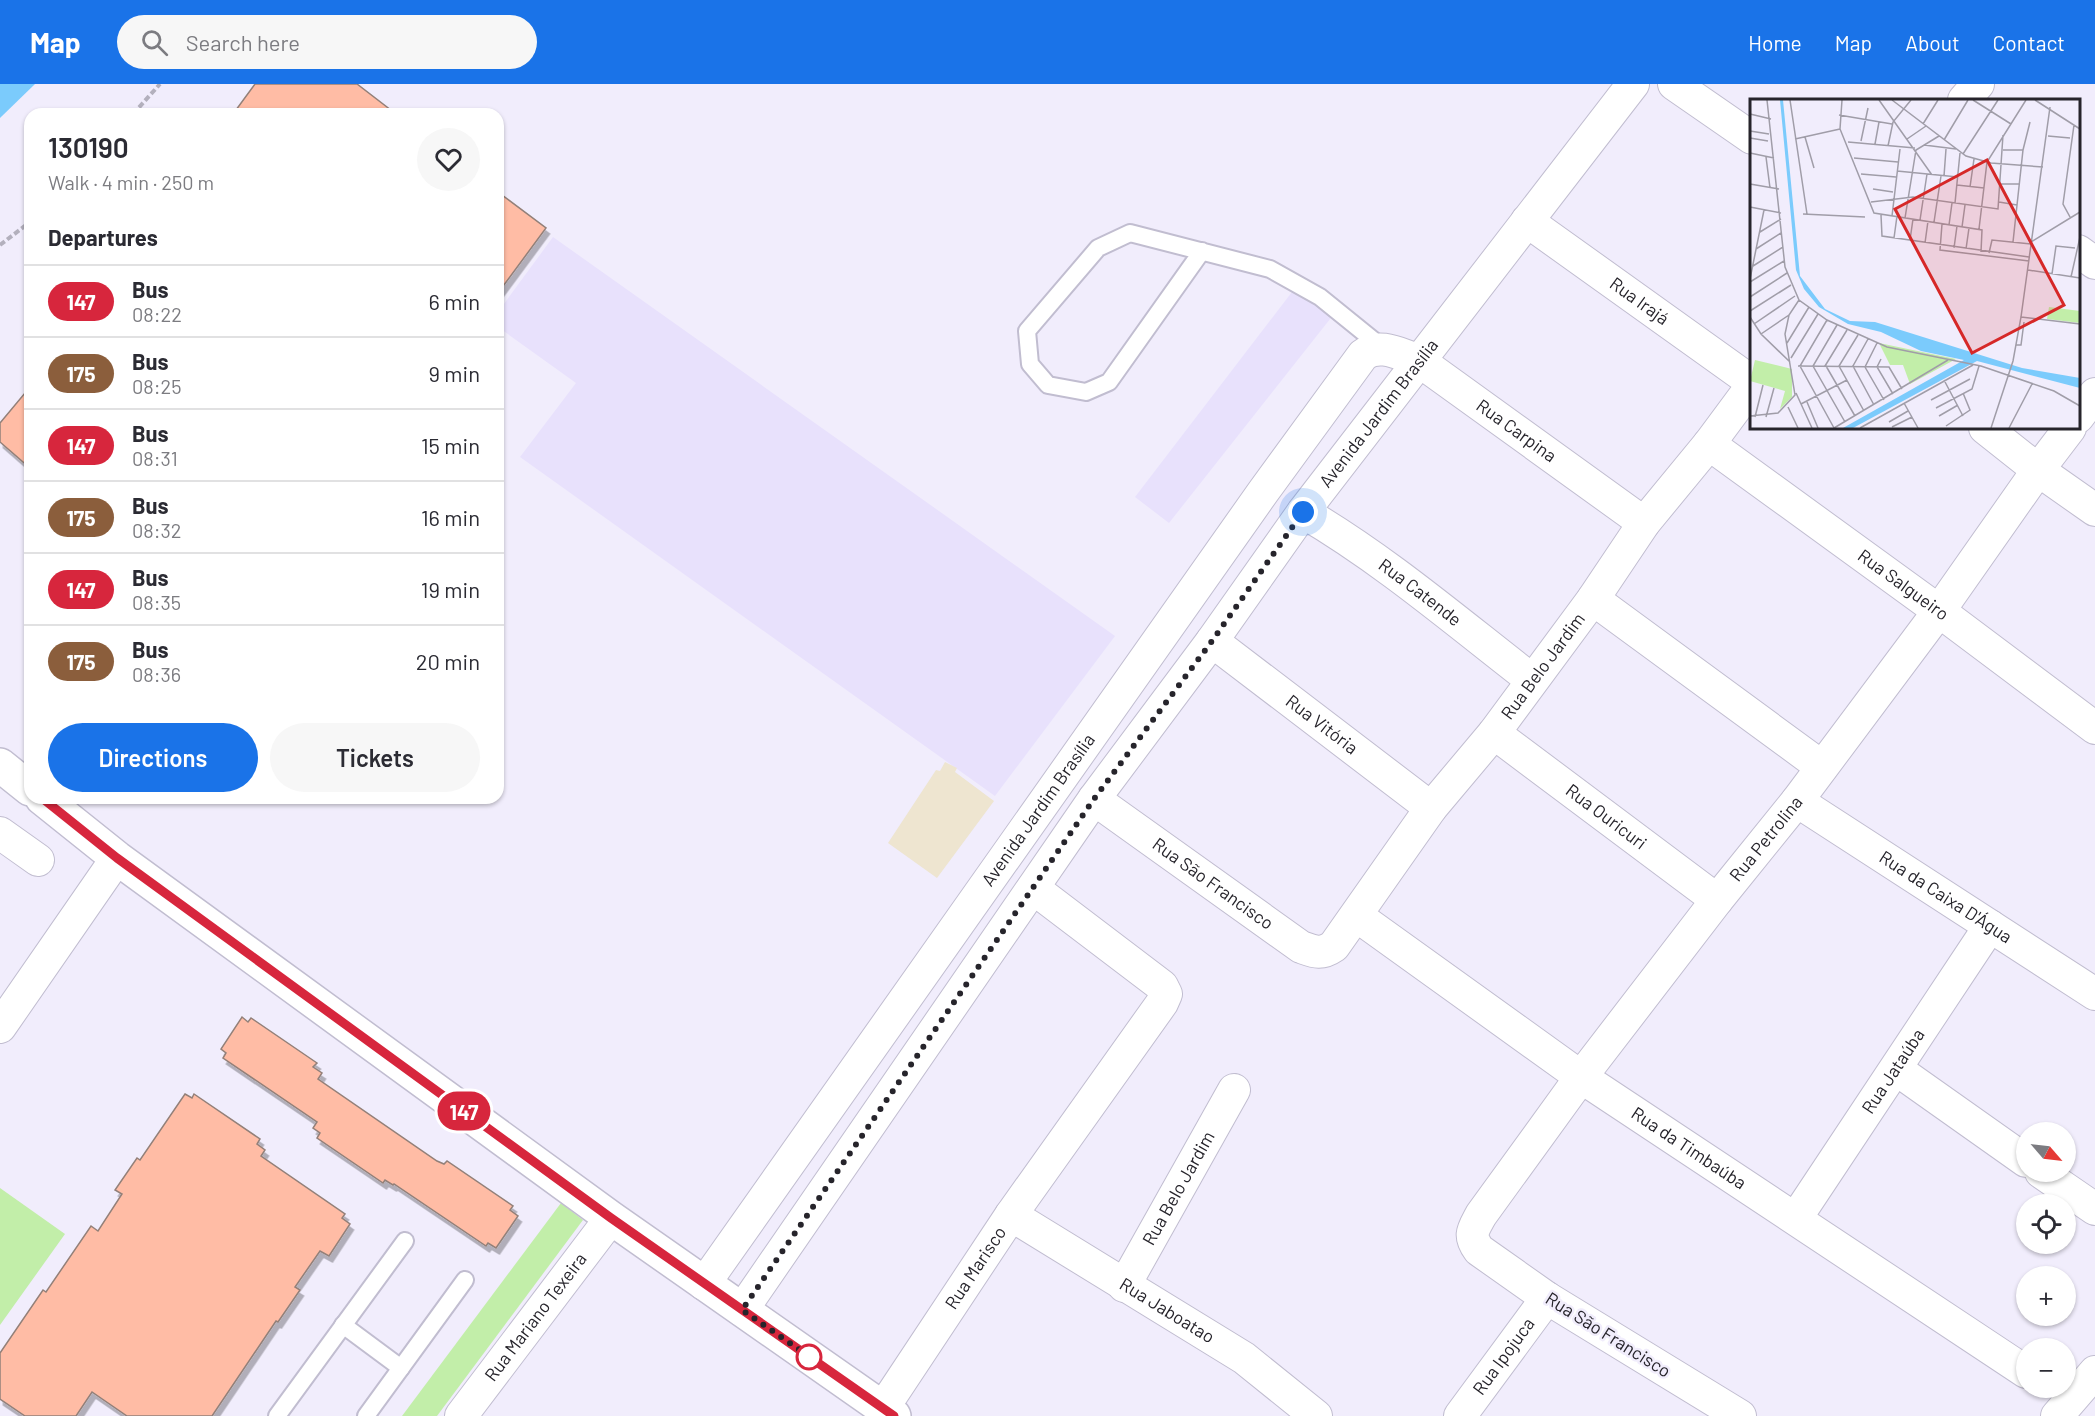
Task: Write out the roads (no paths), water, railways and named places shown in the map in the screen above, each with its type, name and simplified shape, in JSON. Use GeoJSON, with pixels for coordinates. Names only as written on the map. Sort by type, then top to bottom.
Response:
{"type":"FeatureCollection","features":[{"type":"Feature","properties":{"kind":"main road"},"geometry":{"type":"LineString","coordinates":[[0,765],[24,784]]}},
{"type":"Feature","properties":{"kind":"main road"},"geometry":{"type":"LineString","coordinates":[[50,804],[117,858],[611,1218],[888,1412]]}},
{"type":"Feature","properties":{"kind":"street","name":"Avenida Jardim Brasília"},"geometry":{"type":"LineString","coordinates":[[742,1310],[1094,799],[1212,641],[1303,512],[1633,84]]}},
{"type":"Feature","properties":{"kind":"street"},"geometry":{"type":"LineString","coordinates":[[1674,84],[1750,137]]}},
{"type":"Feature","properties":{"kind":"street"},"geometry":{"type":"LineString","coordinates":[[1965,99],[1978,84]]}},
{"type":"Feature","properties":{"kind":"street","name":"Rua Irajá"},"geometry":{"type":"LineString","coordinates":[[1527,221],[1750,383]]}},
{"type":"Feature","properties":{"kind":"street"},"geometry":{"type":"LineString","coordinates":[[2080,252],[2095,263]]}},
{"type":"Feature","properties":{"kind":"street","name":"Avenida Jardim Brasília"},"geometry":{"type":"LineString","coordinates":[[704,1284],[1263,492],[1363,355],[1383,348]]}},
{"type":"Feature","properties":{"kind":"street","name":"Rua Carpina"},"geometry":{"type":"LineString","coordinates":[[1383,348],[1418,360],[1644,523]]}},
{"type":"Feature","properties":{"kind":"street","name":"Rua Belo Jardim"},"geometry":{"type":"LineString","coordinates":[[1334,946],[1431,808],[1494,733],[1593,599],[1644,523],[1709,444],[1750,387]]}},
{"type":"Feature","properties":{"kind":"street"},"geometry":{"type":"LineString","coordinates":[[2080,416],[2095,394]]}},
{"type":"Feature","properties":{"kind":"street"},"geometry":{"type":"LineString","coordinates":[[1986,429],[2038,470],[2095,510]]}},
{"type":"Feature","properties":{"kind":"street","name":"Rua Petrolina"},"geometry":{"type":"LineString","coordinates":[[1479,1250],[1472,1241],[1473,1230],[1481,1215],[1581,1077],[1717,900],[1797,801],[1939,611],[2069,429]]}},
{"type":"Feature","properties":{"kind":"street","name":"Rua Salgueiro"},"geometry":{"type":"LineString","coordinates":[[1709,444],[2095,728]]}},
{"type":"Feature","properties":{"kind":"street","name":"Rua Catende"},"geometry":{"type":"LineString","coordinates":[[1303,512],[1388,567],[1532,680]]}},
{"type":"Feature","properties":{"kind":"street"},"geometry":{"type":"LineString","coordinates":[[1593,599],[1822,767]]}},
{"type":"Feature","properties":{"kind":"street","name":"Rua Vitória"},"geometry":{"type":"LineString","coordinates":[[1212,641],[1431,808]]}},
{"type":"Feature","properties":{"kind":"street","name":"Rua Ouricuri"},"geometry":{"type":"LineString","coordinates":[[1494,733],[1717,900]]}},
{"type":"Feature","properties":{"kind":"street","name":"Rua São Francisco"},"geometry":{"type":"LineString","coordinates":[[1094,799],[1301,947],[1313,952],[1325,952],[1334,946]]}},
{"type":"Feature","properties":{"kind":"street","name":"Rua da Caixa D'Água"},"geometry":{"type":"LineString","coordinates":[[1797,801],[1990,926],[2090,980]]}},
{"type":"Feature","properties":{"kind":"street"},"geometry":{"type":"LineString","coordinates":[[0,833],[38,860]]}},
{"type":"Feature","properties":{"kind":"street"},"geometry":{"type":"LineString","coordinates":[[0,1027],[117,858]]}},
{"type":"Feature","properties":{"kind":"street","name":"Rua Marisco"},"geometry":{"type":"LineString","coordinates":[[888,1412],[1011,1215],[1162,1003],[1166,994],[1162,986],[1033,888]]}},
{"type":"Feature","properties":{"kind":"street","name":"Rua da Timbaúba"},"geometry":{"type":"LineString","coordinates":[[1357,916],[1581,1077],[2016,1365]]}},
{"type":"Feature","properties":{"kind":"street","name":"Rua Jataúba"},"geometry":{"type":"LineString","coordinates":[[1796,1218],[1990,926]]}},
{"type":"Feature","properties":{"kind":"street"},"geometry":{"type":"LineString","coordinates":[[1896,1069],[2016,1154]]}},
{"type":"Feature","properties":{"kind":"street","name":"Rua Belo Jardim"},"geometry":{"type":"LineString","coordinates":[[1124,1286],[1234,1090]]}},
{"type":"Feature","properties":{"kind":"street"},"geometry":{"type":"LineString","coordinates":[[2056,1182],[2095,1209]]}},
{"type":"Feature","properties":{"kind":"street","name":"Rua Jaboatao"},"geometry":{"type":"LineString","coordinates":[[1011,1215],[1244,1358],[1316,1416]]}},
{"type":"Feature","properties":{"kind":"street","name":"Rua Mariano Texeira"},"geometry":{"type":"LineString","coordinates":[[461,1416],[611,1218]]}},
{"type":"Feature","properties":{"kind":"street","name":"Rua São Francisco"},"geometry":{"type":"LineString","coordinates":[[1479,1250],[1547,1298],[1740,1416]]}},
{"type":"Feature","properties":{"kind":"street","name":"Rua Ipojuca"},"geometry":{"type":"LineString","coordinates":[[1460,1416],[1547,1298]]}},
{"type":"Feature","properties":{"kind":"street"},"geometry":{"type":"LineString","coordinates":[[2064,1405],[2095,1372]]}},
{"type":"Feature","properties":{"kind":"lane"},"geometry":{"type":"LineString","coordinates":[[1202,250],[1109,382],[1086,393],[1048,386],[1030,364],[1027,330],[1098,248],[1130,233],[1202,250],[1270,269],[1320,297],[1383,348]]}},
{"type":"Feature","properties":{"kind":"lane"},"geometry":{"type":"LineString","coordinates":[[277,1416],[405,1242]]}},
{"type":"Feature","properties":{"kind":"lane"},"geometry":{"type":"LineString","coordinates":[[366,1416],[465,1280]]}},
{"type":"Feature","properties":{"kind":"lane"},"geometry":{"type":"LineString","coordinates":[[343,1325],[401,1368]]}},
{"type":"Feature","properties":{"kind":"water"},"geometry":{"type":"Polygon","coordinates":[[[0,84],[35,84],[0,118],[0,84]]]}}]}
